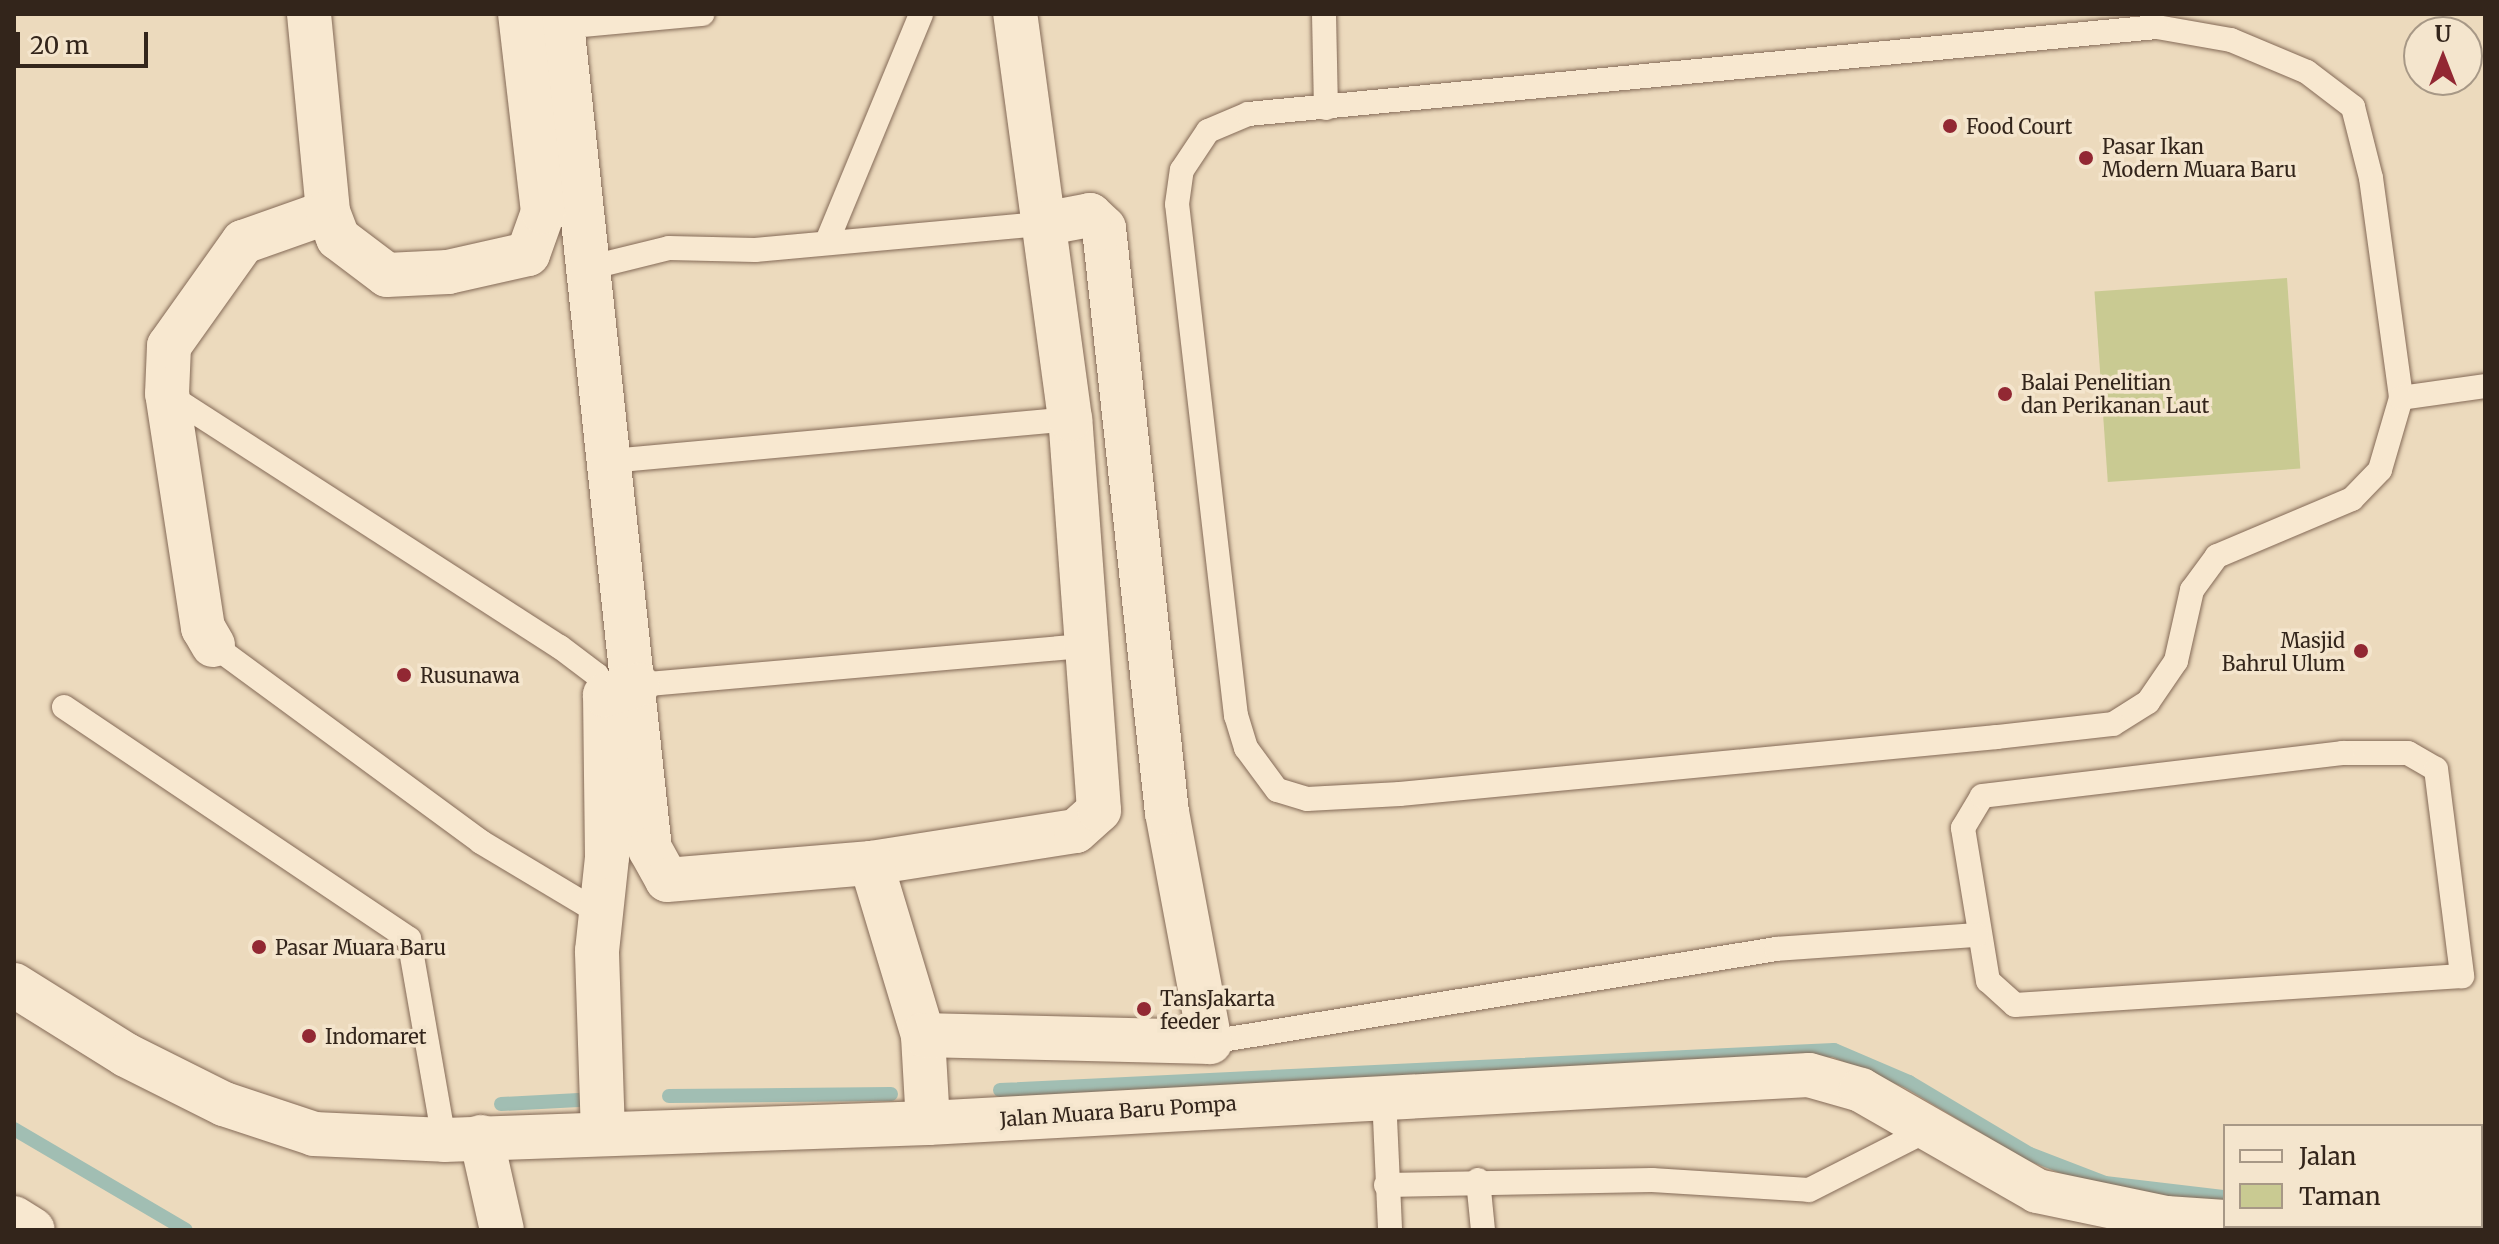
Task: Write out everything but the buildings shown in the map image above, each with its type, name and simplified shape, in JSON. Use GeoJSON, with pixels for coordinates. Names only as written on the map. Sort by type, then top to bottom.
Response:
{"type":"FeatureCollection","features":[{"type":"Feature","properties":{"kind":"street"},"geometry":{"type":"LineString","coordinates":[[309,14],[328,212],[338,238],[387,275],[461,270],[528,254],[543,212],[520,14]]}},
{"type":"Feature","properties":{"kind":"street"},"geometry":{"type":"LineString","coordinates":[[621,690],[650,849],[667,880],[871,863],[1091,824],[1099,810],[1084,646],[1070,419],[1015,14]]}},
{"type":"Feature","properties":{"kind":"street"},"geometry":{"type":"LineString","coordinates":[[562,20],[610,461],[621,690],[607,857],[598,912],[603,1134]]}},
{"type":"Feature","properties":{"kind":"street"},"geometry":{"type":"LineString","coordinates":[[213,645],[203,628],[167,394],[169,346],[243,242],[328,212]]}},
{"type":"Feature","properties":{"kind":"street"},"geometry":{"type":"LineString","coordinates":[[923,1035],[1210,1042],[1167,813],[1104,228],[1090,215],[1043,224]]}},
{"type":"Feature","properties":{"kind":"street"},"geometry":{"type":"LineString","coordinates":[[871,863],[923,1035],[927,1110]]}},
{"type":"Feature","properties":{"kind":"street","name":"Jalan Muara Baru Pompa"},"geometry":{"type":"LineString","coordinates":[[14,985],[126,1055],[224,1104],[314,1134],[463,1138],[603,1134],[927,1110],[1384,1096],[1809,1075],[1861,1090],[2037,1191],[2166,1218],[2223,1222]]}},
{"type":"Feature","properties":{"kind":"street"},"geometry":{"type":"LineString","coordinates":[[463,1138],[498,1214]]}},
{"type":"Feature","properties":{"kind":"street"},"geometry":{"type":"LineString","coordinates":[[14,1218],[33,1230]]}},
{"type":"Feature","properties":{"kind":"street"},"geometry":{"type":"LineString","coordinates":[[2314,1228],[2343,1230]]}},
{"type":"Feature","properties":{"kind":"lane"},"geometry":{"type":"LineString","coordinates":[[562,20],[702,14]]}},
{"type":"Feature","properties":{"kind":"lane"},"geometry":{"type":"LineString","coordinates":[[828,239],[921,14]]}},
{"type":"Feature","properties":{"kind":"lane"},"geometry":{"type":"LineString","coordinates":[[1324,14],[1326,108]]}},
{"type":"Feature","properties":{"kind":"lane"},"geometry":{"type":"LineString","coordinates":[[2122,22],[2231,40],[2307,72],[2353,107],[2371,178],[2401,398],[2380,470],[2352,499],[2217,556],[2192,590],[2176,661],[2148,702],[2113,724],[1307,799],[1277,790],[1246,748],[1236,716],[1177,204],[1182,170],[1208,131],[1248,114],[2122,22]]}},
{"type":"Feature","properties":{"kind":"lane"},"geometry":{"type":"LineString","coordinates":[[588,268],[669,248],[755,250],[828,239],[1043,224]]}},
{"type":"Feature","properties":{"kind":"lane"},"geometry":{"type":"LineString","coordinates":[[2401,398],[2485,386]]}},
{"type":"Feature","properties":{"kind":"lane"},"geometry":{"type":"LineString","coordinates":[[167,394],[560,647],[621,690],[1084,646]]}},
{"type":"Feature","properties":{"kind":"lane"},"geometry":{"type":"LineString","coordinates":[[610,461],[1070,419]]}},
{"type":"Feature","properties":{"kind":"lane"},"geometry":{"type":"LineString","coordinates":[[213,645],[481,842],[598,912]]}},
{"type":"Feature","properties":{"kind":"lane"},"geometry":{"type":"LineString","coordinates":[[64,707],[409,939],[463,1138]]}},
{"type":"Feature","properties":{"kind":"lane"},"geometry":{"type":"LineString","coordinates":[[2342,753],[2408,753],[2436,769],[2462,976],[2015,1005],[1988,981],[1977,935],[1963,828],[1982,796],[2342,753]]}},
{"type":"Feature","properties":{"kind":"lane"},"geometry":{"type":"LineString","coordinates":[[1210,1042],[1747,953],[1977,935]]}},
{"type":"Feature","properties":{"kind":"lane"},"geometry":{"type":"LineString","coordinates":[[1384,1096],[1390,1230]]}},
{"type":"Feature","properties":{"kind":"lane"},"geometry":{"type":"LineString","coordinates":[[1386,1185],[1478,1180],[1809,1190],[1929,1129]]}},
{"type":"Feature","properties":{"kind":"lane"},"geometry":{"type":"LineString","coordinates":[[1478,1180],[1483,1230]]}},
{"type":"Feature","properties":{"kind":"green space"},"geometry":{"type":"Polygon","coordinates":[[[2287,278],[2300,469],[2108,482],[2094,291],[2287,278]]]}},
{"type":"Feature","properties":{"kind":"waterway"},"geometry":{"type":"LineString","coordinates":[[1000,1090],[1834,1050],[1909,1082],[2030,1154],[2105,1183],[2223,1197]]}},
{"type":"Feature","properties":{"kind":"waterway"},"geometry":{"type":"LineString","coordinates":[[669,1096],[891,1094]]}},
{"type":"Feature","properties":{"kind":"waterway"},"geometry":{"type":"LineString","coordinates":[[501,1104],[579,1100]]}},
{"type":"Feature","properties":{"kind":"waterway"},"geometry":{"type":"LineString","coordinates":[[14,1129],[186,1230]]}},
{"type":"Feature","properties":{"kind":"place","name":"Food Court"},"geometry":{"type":"Point","coordinates":[1950,126]}},
{"type":"Feature","properties":{"kind":"place","name":"Pasar Ikan Modern Muara Baru"},"geometry":{"type":"Point","coordinates":[2086,158]}},
{"type":"Feature","properties":{"kind":"place","name":"Balai Penelitian dan Perikanan Laut"},"geometry":{"type":"Point","coordinates":[2005,394]}},
{"type":"Feature","properties":{"kind":"place","name":"Masjid Bahrul Ulum"},"geometry":{"type":"Point","coordinates":[2361,651]}},
{"type":"Feature","properties":{"kind":"place","name":"Rusunawa"},"geometry":{"type":"Point","coordinates":[404,675]}},
{"type":"Feature","properties":{"kind":"place","name":"Pasar Muara Baru"},"geometry":{"type":"Point","coordinates":[259,947]}},
{"type":"Feature","properties":{"kind":"place","name":"TansJakarta feeder"},"geometry":{"type":"Point","coordinates":[1144,1009]}},
{"type":"Feature","properties":{"kind":"place","name":"Indomaret"},"geometry":{"type":"Point","coordinates":[309,1036]}}]}
